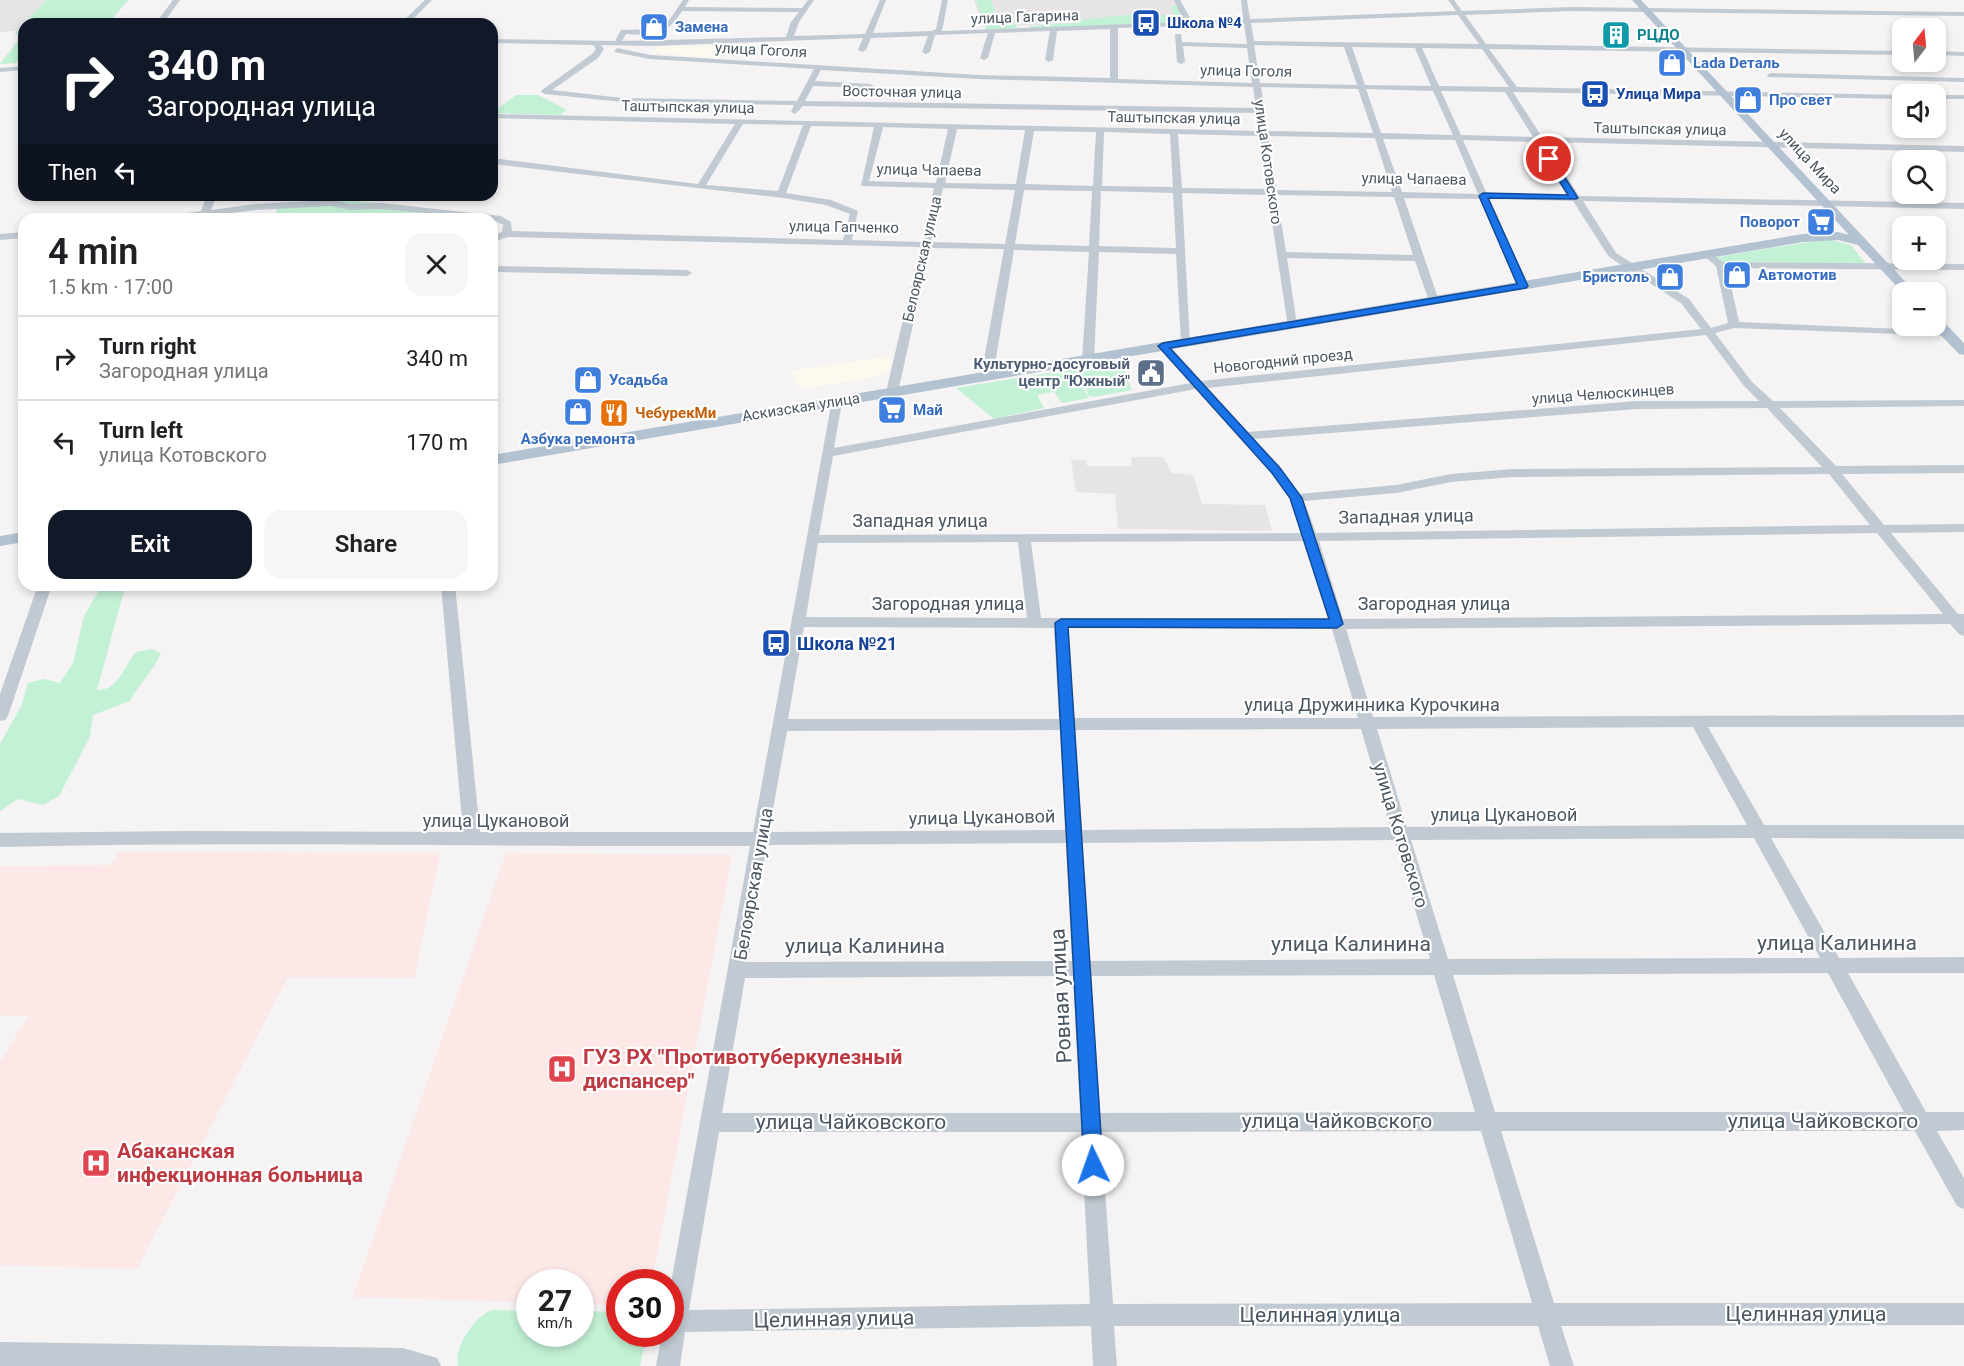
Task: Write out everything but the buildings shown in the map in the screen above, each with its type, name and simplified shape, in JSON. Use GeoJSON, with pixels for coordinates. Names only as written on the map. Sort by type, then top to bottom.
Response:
{"type":"FeatureCollection","features":[{"type":"Feature","properties":{"kind":"main road","name":"улица Мира"},"geometry":{"type":"LineString","coordinates":[[1636,0],[1899,282]]}},
{"type":"Feature","properties":{"kind":"main road"},"geometry":{"type":"LineString","coordinates":[[1821,236],[1840,230],[1844,223]]}},
{"type":"Feature","properties":{"kind":"main road","name":"Аскизская улица"},"geometry":{"type":"LineString","coordinates":[[498,459],[1821,236]]}},
{"type":"Feature","properties":{"kind":"main road"},"geometry":{"type":"LineString","coordinates":[[1821,236],[1850,238],[1862,242]]}},
{"type":"Feature","properties":{"kind":"main road"},"geometry":{"type":"LineString","coordinates":[[1948,334],[1964,351]]}},
{"type":"Feature","properties":{"kind":"main road"},"geometry":{"type":"LineString","coordinates":[[0,541],[18,538]]}},
{"type":"Feature","properties":{"kind":"street"},"geometry":{"type":"LineString","coordinates":[[164,18],[177,0]]}},
{"type":"Feature","properties":{"kind":"street"},"geometry":{"type":"LineString","coordinates":[[410,18],[429,0]]}},
{"type":"Feature","properties":{"kind":"street"},"geometry":{"type":"LineString","coordinates":[[663,120],[580,110],[545,92],[595,56],[615,46],[624,32],[658,33],[670,26],[687,0]]}},
{"type":"Feature","properties":{"kind":"street"},"geometry":{"type":"LineString","coordinates":[[789,39],[795,22],[811,0]]}},
{"type":"Feature","properties":{"kind":"street"},"geometry":{"type":"LineString","coordinates":[[862,50],[883,0]]}},
{"type":"Feature","properties":{"kind":"street"},"geometry":{"type":"LineString","coordinates":[[926,52],[932,34],[939,30],[945,0]]}},
{"type":"Feature","properties":{"kind":"street"},"geometry":{"type":"LineString","coordinates":[[1177,0],[1183,15],[1190,24]]}},
{"type":"Feature","properties":{"kind":"street","name":"улица Котовского"},"geometry":{"type":"LineString","coordinates":[[1244,0],[1292,325]]}},
{"type":"Feature","properties":{"kind":"street"},"geometry":{"type":"LineString","coordinates":[[1451,0],[1485,46],[1537,140],[1612,255],[1685,301],[1748,384],[1791,424],[1832,470],[1959,619],[1964,631]]}},
{"type":"Feature","properties":{"kind":"street"},"geometry":{"type":"LineString","coordinates":[[681,9],[805,10]]}},
{"type":"Feature","properties":{"kind":"street","name":"улица Гагарина"},"geometry":{"type":"LineString","coordinates":[[615,46],[1572,9],[1964,15]]}},
{"type":"Feature","properties":{"kind":"street"},"geometry":{"type":"LineString","coordinates":[[1176,24],[1181,62]]}},
{"type":"Feature","properties":{"kind":"street"},"geometry":{"type":"LineString","coordinates":[[1114,27],[1114,81]]}},
{"type":"Feature","properties":{"kind":"street"},"geometry":{"type":"LineString","coordinates":[[1049,60],[1054,29]]}},
{"type":"Feature","properties":{"kind":"street"},"geometry":{"type":"LineString","coordinates":[[984,58],[992,32]]}},
{"type":"Feature","properties":{"kind":"street","name":"улица Гоголя"},"geometry":{"type":"LineString","coordinates":[[498,41],[615,46],[650,57],[979,77],[1256,85],[1892,97]]}},
{"type":"Feature","properties":{"kind":"street"},"geometry":{"type":"LineString","coordinates":[[594,44],[600,49],[595,56]]}},
{"type":"Feature","properties":{"kind":"street"},"geometry":{"type":"LineString","coordinates":[[1179,44],[1417,44],[1892,53]]}},
{"type":"Feature","properties":{"kind":"street"},"geometry":{"type":"LineString","coordinates":[[1347,44],[1434,301]]}},
{"type":"Feature","properties":{"kind":"street"},"geometry":{"type":"LineString","coordinates":[[1417,44],[1523,286]]}},
{"type":"Feature","properties":{"kind":"street"},"geometry":{"type":"LineString","coordinates":[[1946,53],[1964,54]]}},
{"type":"Feature","properties":{"kind":"street"},"geometry":{"type":"LineString","coordinates":[[789,123],[819,67]]}},
{"type":"Feature","properties":{"kind":"street"},"geometry":{"type":"LineString","coordinates":[[0,70],[18,68]]}},
{"type":"Feature","properties":{"kind":"street"},"geometry":{"type":"LineString","coordinates":[[1771,75],[1964,80]]}},
{"type":"Feature","properties":{"kind":"street"},"geometry":{"type":"LineString","coordinates":[[810,83],[870,86]]}},
{"type":"Feature","properties":{"kind":"street","name":"Восточная улица"},"geometry":{"type":"LineString","coordinates":[[545,92],[622,100],[1260,111]]}},
{"type":"Feature","properties":{"kind":"street"},"geometry":{"type":"LineString","coordinates":[[1946,97],[1964,97]]}},
{"type":"Feature","properties":{"kind":"street","name":"Таштыпская улица"},"geometry":{"type":"LineString","coordinates":[[498,116],[1964,149]]}},
{"type":"Feature","properties":{"kind":"street"},"geometry":{"type":"LineString","coordinates":[[700,186],[740,122]]}},
{"type":"Feature","properties":{"kind":"street"},"geometry":{"type":"LineString","coordinates":[[781,195],[808,123]]}},
{"type":"Feature","properties":{"kind":"street","name":"улица Чапаева"},"geometry":{"type":"LineString","coordinates":[[879,125],[864,184],[1964,206]]}},
{"type":"Feature","properties":{"kind":"street","name":"Белоярская улица"},"geometry":{"type":"LineString","coordinates":[[892,393],[953,126]]}},
{"type":"Feature","properties":{"kind":"street"},"geometry":{"type":"LineString","coordinates":[[987,376],[1030,128]]}},
{"type":"Feature","properties":{"kind":"street"},"geometry":{"type":"LineString","coordinates":[[1088,360],[1100,130]]}},
{"type":"Feature","properties":{"kind":"street"},"geometry":{"type":"LineString","coordinates":[[1174,131],[1186,342]]}},
{"type":"Feature","properties":{"kind":"street"},"geometry":{"type":"LineString","coordinates":[[498,162],[781,195],[836,204],[848,207],[855,213],[847,242]]}},
{"type":"Feature","properties":{"kind":"street"},"geometry":{"type":"LineString","coordinates":[[230,213],[288,204],[332,203],[350,207],[381,206],[446,213]]}},
{"type":"Feature","properties":{"kind":"street"},"geometry":{"type":"LineString","coordinates":[[498,219],[508,224],[507,234]]}},
{"type":"Feature","properties":{"kind":"street","name":"улица Гапченко"},"geometry":{"type":"LineString","coordinates":[[498,237],[507,234],[1181,251]]}},
{"type":"Feature","properties":{"kind":"street"},"geometry":{"type":"LineString","coordinates":[[0,237],[18,236]]}},
{"type":"Feature","properties":{"kind":"street"},"geometry":{"type":"LineString","coordinates":[[1281,255],[1419,258]]}},
{"type":"Feature","properties":{"kind":"street"},"geometry":{"type":"LineString","coordinates":[[1708,255],[1721,265],[1964,267]]}},
{"type":"Feature","properties":{"kind":"street"},"geometry":{"type":"LineString","coordinates":[[1721,265],[1734,325],[1948,334]]}},
{"type":"Feature","properties":{"kind":"street"},"geometry":{"type":"LineString","coordinates":[[498,269],[687,273]]}},
{"type":"Feature","properties":{"kind":"street","name":"Новогодний проезд"},"geometry":{"type":"LineString","coordinates":[[828,453],[1200,385],[1708,332],[1734,325]]}},
{"type":"Feature","properties":{"kind":"street","name":"улица Котовского"},"geometry":{"type":"LineString","coordinates":[[1163,346],[1276,471],[1296,498],[1311,537],[1562,1366]]}},
{"type":"Feature","properties":{"kind":"street","name":"Белоярская улица"},"geometry":{"type":"LineString","coordinates":[[684,1274],[836,402]]}},
{"type":"Feature","properties":{"kind":"street","name":"улица Челюскинцев"},"geometry":{"type":"LineString","coordinates":[[1244,436],[1637,405],[1767,402],[1964,403]]}},
{"type":"Feature","properties":{"kind":"street"},"geometry":{"type":"LineString","coordinates":[[1296,498],[1396,489],[1451,478],[1513,473],[1964,469]]}},
{"type":"Feature","properties":{"kind":"street","name":"Западная улица"},"geometry":{"type":"LineString","coordinates":[[812,539],[1311,537],[1964,528]]}},
{"type":"Feature","properties":{"kind":"street"},"geometry":{"type":"LineString","coordinates":[[1024,539],[1035,623]]}},
{"type":"Feature","properties":{"kind":"street"},"geometry":{"type":"LineString","coordinates":[[0,716],[7,679],[43,591]]}},
{"type":"Feature","properties":{"kind":"street"},"geometry":{"type":"LineString","coordinates":[[449,591],[472,840]]}},
{"type":"Feature","properties":{"kind":"street","name":"Загородная улица"},"geometry":{"type":"LineString","coordinates":[[797,622],[1337,624],[1959,619]]}},
{"type":"Feature","properties":{"kind":"street","name":"Ровная улица"},"geometry":{"type":"LineString","coordinates":[[1061,623],[1105,1366]]}},
{"type":"Feature","properties":{"kind":"street","name":"улица Дружинника Курочкина"},"geometry":{"type":"LineString","coordinates":[[781,725],[1964,721]]}},
{"type":"Feature","properties":{"kind":"street"},"geometry":{"type":"LineString","coordinates":[[1698,723],[1964,1199]]}},
{"type":"Feature","properties":{"kind":"street","name":"улица Цукановой"},"geometry":{"type":"LineString","coordinates":[[0,840],[760,839],[1758,831],[1964,832]]}},
{"type":"Feature","properties":{"kind":"street","name":"улица Калинина"},"geometry":{"type":"LineString","coordinates":[[738,969],[1964,965]]}},
{"type":"Feature","properties":{"kind":"street","name":"улица Чайковского"},"geometry":{"type":"LineString","coordinates":[[710,1123],[1964,1121]]}},
{"type":"Feature","properties":{"kind":"street","name":"Целинная улица"},"geometry":{"type":"LineString","coordinates":[[684,1321],[1102,1315],[1964,1314]]}},
{"type":"Feature","properties":{"kind":"street","name":"Белоярская улица"},"geometry":{"type":"LineString","coordinates":[[668,1366],[671,1347]]}},
{"type":"Feature","properties":{"kind":"street"},"geometry":{"type":"LineString","coordinates":[[0,1354],[403,1360],[429,1366]]}},
{"type":"Feature","properties":{"kind":"shaded area"},"geometry":{"type":"Polygon","coordinates":[[[0,0],[46,0],[29,18],[18,18],[17,31],[0,32],[0,0]]]}},
{"type":"Feature","properties":{"kind":"shaded area","name":"Школа №4"},"geometry":{"type":"Polygon","coordinates":[[[974,0],[1175,0],[1182,19],[982,27],[974,0]]]}},
{"type":"Feature","properties":{"kind":"shaded area"},"geometry":{"type":"Polygon","coordinates":[[[719,45],[709,57],[651,53],[657,47],[719,45]]]}},
{"type":"Feature","properties":{"kind":"shaded area"},"geometry":{"type":"Polygon","coordinates":[[[891,356],[889,371],[869,378],[800,389],[790,371],[891,356]]]}},
{"type":"Feature","properties":{"kind":"shaded area"},"geometry":{"type":"Polygon","coordinates":[[[1132,457],[1163,457],[1172,473],[1193,475],[1202,504],[1265,505],[1272,531],[1118,529],[1115,494],[1076,492],[1071,460],[1086,460],[1087,466],[1131,466],[1132,457]]]}},
{"type":"Feature","properties":{"kind":"shaded area"},"geometry":{"type":"Polygon","coordinates":[[[119,852],[440,853],[414,978],[288,977],[137,1269],[0,1265],[0,1062],[28,1016],[0,1015],[0,866],[111,865],[119,852]]]}},
{"type":"Feature","properties":{"kind":"shaded area","name":"ГУЗ РХ \"Противотуберкулезный диспансер\""},"geometry":{"type":"Polygon","coordinates":[[[506,853],[732,855],[654,1269],[606,1269],[606,1305],[594,1304],[594,1269],[516,1269],[516,1302],[353,1297],[506,853]]]}},
{"type":"Feature","properties":{"kind":"green space"},"geometry":{"type":"Polygon","coordinates":[[[46,0],[128,0],[113,18],[29,18],[46,0]]]}},
{"type":"Feature","properties":{"kind":"green space"},"geometry":{"type":"Polygon","coordinates":[[[976,0],[991,0],[999,22],[1015,22],[1017,28],[986,30],[976,0]]]}},
{"type":"Feature","properties":{"kind":"green space"},"geometry":{"type":"Polygon","coordinates":[[[1172,5],[1178,5],[1187,23],[1032,29],[1029,26],[1073,23],[1079,20],[1128,15],[1173,15],[1172,5]]]}},
{"type":"Feature","properties":{"kind":"green space"},"geometry":{"type":"Polygon","coordinates":[[[18,41],[18,60],[16,63],[0,64],[18,41]]]}},
{"type":"Feature","properties":{"kind":"green space"},"geometry":{"type":"Polygon","coordinates":[[[516,95],[538,95],[567,110],[559,115],[498,113],[498,108],[516,95]]]}},
{"type":"Feature","properties":{"kind":"green space"},"geometry":{"type":"Polygon","coordinates":[[[357,201],[457,213],[276,213],[278,206],[357,201]]]}},
{"type":"Feature","properties":{"kind":"green space"},"geometry":{"type":"Polygon","coordinates":[[[1828,239],[1851,245],[1866,264],[1723,262],[1717,257],[1828,239]]]}},
{"type":"Feature","properties":{"kind":"green space"},"geometry":{"type":"Polygon","coordinates":[[[1118,362],[1129,377],[1123,378],[1127,379],[1132,390],[1093,397],[1089,396],[1084,385],[1106,381],[1081,384],[1089,398],[1062,403],[1054,392],[1037,395],[1044,408],[994,419],[956,388],[1118,362]]]}},
{"type":"Feature","properties":{"kind":"green space"},"geometry":{"type":"Polygon","coordinates":[[[99,591],[124,591],[97,690],[104,689],[115,682],[136,652],[151,649],[161,653],[130,701],[93,715],[90,737],[59,796],[43,805],[18,799],[0,811],[0,744],[22,704],[28,683],[44,679],[60,683],[73,663],[84,616],[99,591]]]}},
{"type":"Feature","properties":{"kind":"green space"},"geometry":{"type":"Polygon","coordinates":[[[492,1310],[516,1311],[516,1347],[594,1347],[594,1311],[606,1312],[606,1347],[644,1347],[640,1366],[458,1366],[457,1359],[462,1342],[472,1326],[485,1313],[492,1310]]]}},
{"type":"Feature","properties":{"kind":"place","name":"Школа №4"},"geometry":{"type":"Point","coordinates":[1146,23]}},
{"type":"Feature","properties":{"kind":"place","name":"Замена"},"geometry":{"type":"Point","coordinates":[654,27]}},
{"type":"Feature","properties":{"kind":"place","name":"РЦДО"},"geometry":{"type":"Point","coordinates":[1616,35]}},
{"type":"Feature","properties":{"kind":"place","name":"Lada Dеталь"},"geometry":{"type":"Point","coordinates":[1672,63]}},
{"type":"Feature","properties":{"kind":"place","name":"Улица Мира"},"geometry":{"type":"Point","coordinates":[1595,94]}},
{"type":"Feature","properties":{"kind":"place","name":"Про свет"},"geometry":{"type":"Point","coordinates":[1748,100]}},
{"type":"Feature","properties":{"kind":"place","name":"Поворот"},"geometry":{"type":"Point","coordinates":[1821,222]}},
{"type":"Feature","properties":{"kind":"place","name":"Автомотив"},"geometry":{"type":"Point","coordinates":[1737,275]}},
{"type":"Feature","properties":{"kind":"place","name":"Бристоль"},"geometry":{"type":"Point","coordinates":[1670,277]}},
{"type":"Feature","properties":{"kind":"place","name":"Культурно-досуговый центр \"Южный\""},"geometry":{"type":"Point","coordinates":[1151,373]}},
{"type":"Feature","properties":{"kind":"place","name":"Усадьба"},"geometry":{"type":"Point","coordinates":[588,380]}},
{"type":"Feature","properties":{"kind":"place","name":"Май"},"geometry":{"type":"Point","coordinates":[892,410]}},
{"type":"Feature","properties":{"kind":"place","name":"Азбука ремонта"},"geometry":{"type":"Point","coordinates":[578,412]}},
{"type":"Feature","properties":{"kind":"place","name":"ЧебурекМи"},"geometry":{"type":"Point","coordinates":[614,413]}},
{"type":"Feature","properties":{"kind":"place","name":"Школа №21"},"geometry":{"type":"Point","coordinates":[776,643]}},
{"type":"Feature","properties":{"kind":"place","name":"ГУЗ РХ \"Противотуберкулезный диспансер\""},"geometry":{"type":"Point","coordinates":[562,1069]}},
{"type":"Feature","properties":{"kind":"place","name":"Абаканская инфекционная больница"},"geometry":{"type":"Point","coordinates":[96,1163]}},
{"type":"Feature","properties":{"kind":"route"},"geometry":{"type":"LineString","coordinates":[[1093,1165],[1061,623],[1337,624],[1311,537],[1296,498],[1276,471],[1163,346],[1523,286],[1483,196],[1574,198],[1549,159]]}}]}
